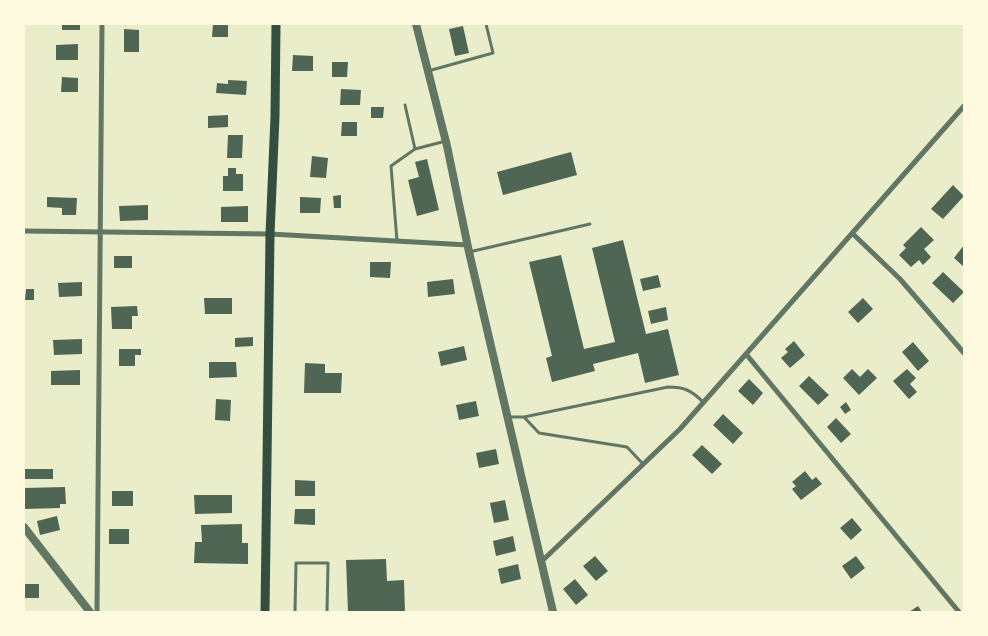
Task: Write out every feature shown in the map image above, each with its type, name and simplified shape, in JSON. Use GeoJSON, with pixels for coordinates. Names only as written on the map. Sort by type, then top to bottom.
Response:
{"type":"FeatureCollection","features":[{"type":"Feature","properties":{"kind":"main road"},"geometry":{"type":"LineString","coordinates":[[265,612],[270,234],[276,117],[276,24]]}},
{"type":"Feature","properties":{"kind":"street"},"geometry":{"type":"LineString","coordinates":[[97,612],[102,24]]}},
{"type":"Feature","properties":{"kind":"street"},"geometry":{"type":"LineString","coordinates":[[416,24],[446,141],[468,249],[553,612]]}},
{"type":"Feature","properties":{"kind":"street"},"geometry":{"type":"LineString","coordinates":[[542,561],[644,465],[704,402],[964,106]]}},
{"type":"Feature","properties":{"kind":"street"},"geometry":{"type":"LineString","coordinates":[[24,231],[270,234],[397,241],[468,249]]}},
{"type":"Feature","properties":{"kind":"street"},"geometry":{"type":"LineString","coordinates":[[853,234],[900,279],[964,353]]}},
{"type":"Feature","properties":{"kind":"street"},"geometry":{"type":"LineString","coordinates":[[746,354],[959,612]]}},
{"type":"Feature","properties":{"kind":"street"},"geometry":{"type":"LineString","coordinates":[[24,528],[90,612]]}},
{"type":"Feature","properties":{"kind":"lane"},"geometry":{"type":"LineString","coordinates":[[428,71],[493,54],[486,24]]}},
{"type":"Feature","properties":{"kind":"lane"},"geometry":{"type":"LineString","coordinates":[[405,105],[415,149]]}},
{"type":"Feature","properties":{"kind":"lane"},"geometry":{"type":"LineString","coordinates":[[397,241],[391,166],[415,149],[446,141]]}},
{"type":"Feature","properties":{"kind":"lane"},"geometry":{"type":"LineString","coordinates":[[468,249],[590,224]]}},
{"type":"Feature","properties":{"kind":"lane"},"geometry":{"type":"LineString","coordinates":[[508,417],[524,417],[668,387],[684,387],[704,402]]}},
{"type":"Feature","properties":{"kind":"lane"},"geometry":{"type":"LineString","coordinates":[[524,417],[539,433],[627,447],[644,465]]}},
{"type":"Feature","properties":{"kind":"lane"},"geometry":{"type":"LineString","coordinates":[[296,612],[296,563],[328,563],[327,612]]}},
{"type":"Feature","properties":{"kind":"building"},"geometry":{"type":"Polygon","coordinates":[[[62,24],[80,24],[80,30],[62,30],[62,24]]]}},
{"type":"Feature","properties":{"kind":"building"},"geometry":{"type":"Polygon","coordinates":[[[213,24],[228,24],[228,37],[212,37],[213,24]]]}},
{"type":"Feature","properties":{"kind":"building"},"geometry":{"type":"Polygon","coordinates":[[[463,26],[469,53],[455,56],[449,29],[463,26]]]}},
{"type":"Feature","properties":{"kind":"building"},"geometry":{"type":"Polygon","coordinates":[[[124,29],[139,30],[139,52],[124,52],[124,29]]]}},
{"type":"Feature","properties":{"kind":"building"},"geometry":{"type":"Polygon","coordinates":[[[78,44],[78,60],[56,60],[56,45],[78,44]]]}},
{"type":"Feature","properties":{"kind":"building"},"geometry":{"type":"Polygon","coordinates":[[[293,55],[313,56],[313,71],[292,71],[293,55]]]}},
{"type":"Feature","properties":{"kind":"building"},"geometry":{"type":"Polygon","coordinates":[[[332,62],[348,62],[347,77],[332,77],[332,62]]]}},
{"type":"Feature","properties":{"kind":"building"},"geometry":{"type":"Polygon","coordinates":[[[62,77],[78,78],[78,92],[61,92],[62,77]]]}},
{"type":"Feature","properties":{"kind":"building"},"geometry":{"type":"Polygon","coordinates":[[[228,80],[247,81],[246,95],[216,93],[217,83],[228,84],[228,80]]]}},
{"type":"Feature","properties":{"kind":"building"},"geometry":{"type":"Polygon","coordinates":[[[341,89],[361,90],[360,105],[340,105],[341,89]]]}},
{"type":"Feature","properties":{"kind":"building"},"geometry":{"type":"Polygon","coordinates":[[[371,107],[384,107],[383,118],[371,118],[371,107]]]}},
{"type":"Feature","properties":{"kind":"building"},"geometry":{"type":"Polygon","coordinates":[[[228,115],[228,127],[208,128],[208,116],[228,115]]]}},
{"type":"Feature","properties":{"kind":"building"},"geometry":{"type":"Polygon","coordinates":[[[342,122],[357,122],[357,136],[341,136],[342,122]]]}},
{"type":"Feature","properties":{"kind":"building"},"geometry":{"type":"Polygon","coordinates":[[[228,135],[243,135],[242,158],[227,158],[228,135]]]}},
{"type":"Feature","properties":{"kind":"building"},"geometry":{"type":"Polygon","coordinates":[[[571,152],[577,175],[503,195],[497,172],[571,152]]]}},
{"type":"Feature","properties":{"kind":"building"},"geometry":{"type":"Polygon","coordinates":[[[312,156],[328,158],[326,178],[310,177],[312,156]]]}},
{"type":"Feature","properties":{"kind":"building"},"geometry":{"type":"Polygon","coordinates":[[[427,159],[439,210],[417,216],[408,180],[419,177],[415,162],[427,159]]]}},
{"type":"Feature","properties":{"kind":"building"},"geometry":{"type":"Polygon","coordinates":[[[228,168],[236,168],[236,174],[243,174],[243,191],[223,191],[223,176],[228,176],[228,168]]]}},
{"type":"Feature","properties":{"kind":"building"},"geometry":{"type":"Polygon","coordinates":[[[953,185],[964,196],[943,219],[931,209],[953,185]]]}},
{"type":"Feature","properties":{"kind":"building"},"geometry":{"type":"Polygon","coordinates":[[[341,195],[341,208],[334,208],[333,196],[341,195]]]}},
{"type":"Feature","properties":{"kind":"building"},"geometry":{"type":"Polygon","coordinates":[[[47,197],[77,198],[76,215],[62,215],[62,208],[47,207],[47,197]]]}},
{"type":"Feature","properties":{"kind":"building"},"geometry":{"type":"Polygon","coordinates":[[[300,197],[321,198],[320,213],[300,213],[300,197]]]}},
{"type":"Feature","properties":{"kind":"building"},"geometry":{"type":"Polygon","coordinates":[[[148,205],[148,220],[120,221],[119,206],[148,205]]]}},
{"type":"Feature","properties":{"kind":"building"},"geometry":{"type":"Polygon","coordinates":[[[248,206],[248,222],[221,222],[221,207],[248,206]]]}},
{"type":"Feature","properties":{"kind":"building"},"geometry":{"type":"Polygon","coordinates":[[[921,227],[934,240],[924,249],[931,257],[923,265],[919,260],[911,267],[899,255],[906,248],[903,245],[921,227]]]}},
{"type":"Feature","properties":{"kind":"building"},"geometry":{"type":"Polygon","coordinates":[[[623,240],[646,334],[668,329],[679,375],[645,383],[638,353],[593,364],[595,371],[552,382],[546,358],[552,356],[529,262],[561,255],[584,349],[615,342],[592,248],[623,240]]]}},
{"type":"Feature","properties":{"kind":"building"},"geometry":{"type":"Polygon","coordinates":[[[964,245],[964,267],[954,258],[964,245]]]}},
{"type":"Feature","properties":{"kind":"building"},"geometry":{"type":"Polygon","coordinates":[[[114,256],[132,256],[132,268],[114,268],[114,256]]]}},
{"type":"Feature","properties":{"kind":"building"},"geometry":{"type":"Polygon","coordinates":[[[370,262],[391,262],[390,278],[370,277],[370,262]]]}},
{"type":"Feature","properties":{"kind":"building"},"geometry":{"type":"Polygon","coordinates":[[[943,272],[964,292],[953,303],[932,283],[943,272]]]}},
{"type":"Feature","properties":{"kind":"building"},"geometry":{"type":"Polygon","coordinates":[[[658,275],[661,287],[643,291],[640,279],[658,275]]]}},
{"type":"Feature","properties":{"kind":"building"},"geometry":{"type":"Polygon","coordinates":[[[453,279],[455,294],[428,297],[427,282],[453,279]]]}},
{"type":"Feature","properties":{"kind":"building"},"geometry":{"type":"Polygon","coordinates":[[[82,282],[82,296],[59,297],[58,283],[82,282]]]}},
{"type":"Feature","properties":{"kind":"building"},"geometry":{"type":"Polygon","coordinates":[[[26,289],[34,289],[34,300],[25,300],[26,289]]]}},
{"type":"Feature","properties":{"kind":"building"},"geometry":{"type":"Polygon","coordinates":[[[204,298],[232,298],[232,314],[205,314],[204,298]]]}},
{"type":"Feature","properties":{"kind":"building"},"geometry":{"type":"Polygon","coordinates":[[[863,298],[873,309],[858,323],[848,312],[863,298]]]}},
{"type":"Feature","properties":{"kind":"building"},"geometry":{"type":"Polygon","coordinates":[[[137,306],[138,316],[132,316],[132,329],[112,329],[111,307],[137,306]]]}},
{"type":"Feature","properties":{"kind":"building"},"geometry":{"type":"Polygon","coordinates":[[[666,307],[668,320],[651,324],[648,311],[666,307]]]}},
{"type":"Feature","properties":{"kind":"building"},"geometry":{"type":"Polygon","coordinates":[[[253,337],[253,346],[235,347],[235,338],[253,337]]]}},
{"type":"Feature","properties":{"kind":"building"},"geometry":{"type":"Polygon","coordinates":[[[82,339],[82,354],[54,355],[53,340],[82,339]]]}},
{"type":"Feature","properties":{"kind":"building"},"geometry":{"type":"Polygon","coordinates":[[[794,341],[805,355],[790,368],[781,358],[788,352],[785,349],[794,341]]]}},
{"type":"Feature","properties":{"kind":"building"},"geometry":{"type":"Polygon","coordinates":[[[913,342],[929,361],[918,371],[902,352],[913,342]]]}},
{"type":"Feature","properties":{"kind":"building"},"geometry":{"type":"Polygon","coordinates":[[[464,346],[467,360],[441,366],[438,352],[464,346]]]}},
{"type":"Feature","properties":{"kind":"building"},"geometry":{"type":"Polygon","coordinates":[[[119,349],[141,349],[141,355],[135,355],[135,366],[119,366],[119,349]]]}},
{"type":"Feature","properties":{"kind":"building"},"geometry":{"type":"Polygon","coordinates":[[[209,362],[236,362],[237,377],[209,378],[209,362]]]}},
{"type":"Feature","properties":{"kind":"building"},"geometry":{"type":"Polygon","coordinates":[[[305,363],[325,364],[325,373],[342,373],[341,393],[304,393],[305,363]]]}},
{"type":"Feature","properties":{"kind":"building"},"geometry":{"type":"Polygon","coordinates":[[[852,369],[860,377],[868,369],[877,378],[859,395],[843,378],[852,369]]]}},
{"type":"Feature","properties":{"kind":"building"},"geometry":{"type":"Polygon","coordinates":[[[907,369],[916,378],[910,384],[917,392],[909,399],[893,381],[907,369]]]}},
{"type":"Feature","properties":{"kind":"building"},"geometry":{"type":"Polygon","coordinates":[[[80,370],[80,385],[51,385],[51,371],[80,370]]]}},
{"type":"Feature","properties":{"kind":"building"},"geometry":{"type":"Polygon","coordinates":[[[809,376],[829,395],[818,405],[799,386],[809,376]]]}},
{"type":"Feature","properties":{"kind":"building"},"geometry":{"type":"Polygon","coordinates":[[[749,379],[763,393],[753,405],[738,391],[749,379]]]}},
{"type":"Feature","properties":{"kind":"building"},"geometry":{"type":"Polygon","coordinates":[[[216,399],[231,400],[230,421],[215,420],[216,399]]]}},
{"type":"Feature","properties":{"kind":"building"},"geometry":{"type":"Polygon","coordinates":[[[476,401],[479,416],[459,420],[456,405],[476,401]]]}},
{"type":"Feature","properties":{"kind":"building"},"geometry":{"type":"Polygon","coordinates":[[[846,402],[851,410],[845,414],[840,407],[846,402]]]}},
{"type":"Feature","properties":{"kind":"building"},"geometry":{"type":"Polygon","coordinates":[[[723,414],[743,433],[733,444],[713,425],[723,414]]]}},
{"type":"Feature","properties":{"kind":"building"},"geometry":{"type":"Polygon","coordinates":[[[836,418],[851,434],[841,443],[827,427],[836,418]]]}},
{"type":"Feature","properties":{"kind":"building"},"geometry":{"type":"Polygon","coordinates":[[[702,445],[722,464],[712,474],[692,455],[702,445]]]}},
{"type":"Feature","properties":{"kind":"building"},"geometry":{"type":"Polygon","coordinates":[[[496,449],[499,464],[479,468],[476,453],[496,449]]]}},
{"type":"Feature","properties":{"kind":"building"},"geometry":{"type":"Polygon","coordinates":[[[24,469],[53,469],[53,479],[24,479],[24,469]]]}},
{"type":"Feature","properties":{"kind":"building"},"geometry":{"type":"Polygon","coordinates":[[[805,471],[812,480],[816,477],[822,484],[801,500],[792,489],[796,486],[792,482],[805,471]]]}},
{"type":"Feature","properties":{"kind":"building"},"geometry":{"type":"Polygon","coordinates":[[[295,480],[315,481],[315,496],[295,496],[295,480]]]}},
{"type":"Feature","properties":{"kind":"building"},"geometry":{"type":"Polygon","coordinates":[[[65,487],[66,504],[60,504],[60,508],[24,509],[24,488],[65,487]]]}},
{"type":"Feature","properties":{"kind":"building"},"geometry":{"type":"Polygon","coordinates":[[[112,491],[133,491],[133,506],[112,506],[112,491]]]}},
{"type":"Feature","properties":{"kind":"building"},"geometry":{"type":"Polygon","coordinates":[[[194,495],[232,495],[232,513],[195,514],[194,495]]]}},
{"type":"Feature","properties":{"kind":"building"},"geometry":{"type":"Polygon","coordinates":[[[505,500],[509,520],[494,523],[490,503],[505,500]]]}},
{"type":"Feature","properties":{"kind":"building"},"geometry":{"type":"Polygon","coordinates":[[[295,509],[315,509],[315,525],[294,524],[295,509]]]}},
{"type":"Feature","properties":{"kind":"building"},"geometry":{"type":"Polygon","coordinates":[[[57,516],[60,530],[40,535],[37,521],[57,516]]]}},
{"type":"Feature","properties":{"kind":"building"},"geometry":{"type":"Polygon","coordinates":[[[852,518],[862,530],[851,540],[840,528],[852,518]]]}},
{"type":"Feature","properties":{"kind":"building"},"geometry":{"type":"Polygon","coordinates":[[[242,524],[242,543],[248,543],[248,564],[194,563],[195,542],[202,542],[201,525],[242,524]]]}},
{"type":"Feature","properties":{"kind":"building"},"geometry":{"type":"Polygon","coordinates":[[[109,529],[129,529],[129,544],[109,544],[109,529]]]}},
{"type":"Feature","properties":{"kind":"building"},"geometry":{"type":"Polygon","coordinates":[[[513,536],[516,551],[496,556],[493,541],[513,536]]]}},
{"type":"Feature","properties":{"kind":"building"},"geometry":{"type":"Polygon","coordinates":[[[595,556],[608,571],[596,581],[583,566],[595,556]]]}},
{"type":"Feature","properties":{"kind":"building"},"geometry":{"type":"Polygon","coordinates":[[[856,556],[865,568],[851,579],[842,566],[856,556]]]}},
{"type":"Feature","properties":{"kind":"building"},"geometry":{"type":"Polygon","coordinates":[[[386,559],[387,581],[404,580],[405,612],[348,612],[346,560],[386,559]]]}},
{"type":"Feature","properties":{"kind":"building"},"geometry":{"type":"Polygon","coordinates":[[[518,564],[521,579],[501,584],[498,569],[518,564]]]}},
{"type":"Feature","properties":{"kind":"building"},"geometry":{"type":"Polygon","coordinates":[[[575,579],[588,595],[576,605],[563,589],[575,579]]]}},
{"type":"Feature","properties":{"kind":"building"},"geometry":{"type":"Polygon","coordinates":[[[24,584],[39,584],[39,598],[24,598],[24,584]]]}},
{"type":"Feature","properties":{"kind":"building"},"geometry":{"type":"Polygon","coordinates":[[[918,606],[922,612],[909,612],[918,606]]]}}]}
